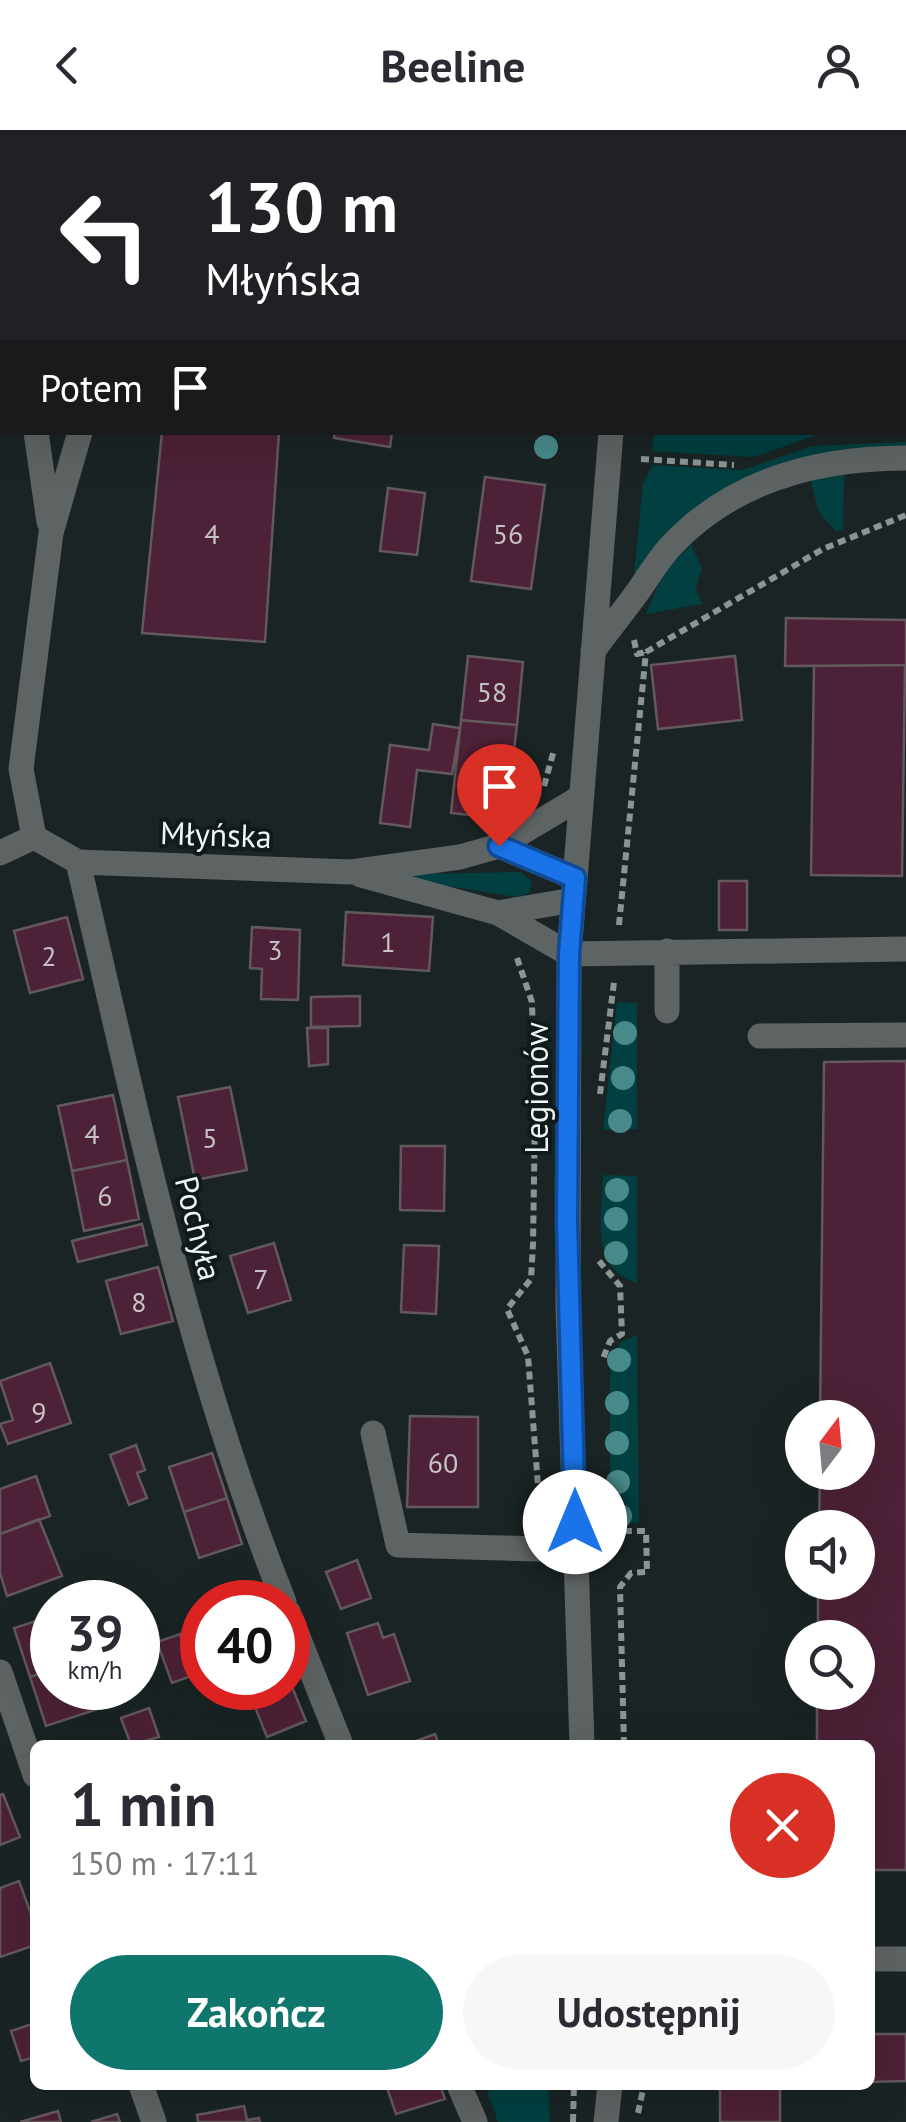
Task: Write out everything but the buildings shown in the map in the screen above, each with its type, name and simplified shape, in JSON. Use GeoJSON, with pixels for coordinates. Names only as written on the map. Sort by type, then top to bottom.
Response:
{"type":"FeatureCollection","features":[{"type":"Feature","properties":{"kind":"street"},"geometry":{"type":"LineString","coordinates":[[36,435],[51,533]]}},
{"type":"Feature","properties":{"kind":"street"},"geometry":{"type":"LineString","coordinates":[[78,862],[34,837],[21,770],[51,533],[79,435]]}},
{"type":"Feature","properties":{"kind":"street","name":"Legionów"},"geometry":{"type":"LineString","coordinates":[[582,1740],[568,1307],[569,954],[602,512],[612,435]]}},
{"type":"Feature","properties":{"kind":"street"},"geometry":{"type":"LineString","coordinates":[[592,651],[667,550],[696,521],[742,492],[787,472],[861,458],[906,458]]}},
{"type":"Feature","properties":{"kind":"street","name":"Młyńska"},"geometry":{"type":"LineString","coordinates":[[78,862],[351,872],[460,857],[499,846],[581,797]]}},
{"type":"Feature","properties":{"kind":"street"},"geometry":{"type":"LineString","coordinates":[[0,853],[34,837]]}},
{"type":"Feature","properties":{"kind":"street"},"geometry":{"type":"LineString","coordinates":[[499,846],[574,889]]}},
{"type":"Feature","properties":{"kind":"street","name":"Pochyła"},"geometry":{"type":"LineString","coordinates":[[78,862],[183,1297],[246,1509],[275,1580]]}},
{"type":"Feature","properties":{"kind":"street","name":"Młyńska"},"geometry":{"type":"LineString","coordinates":[[351,872],[498,913],[569,954]]}},
{"type":"Feature","properties":{"kind":"street","name":"Młyńska"},"geometry":{"type":"LineString","coordinates":[[498,913],[574,889]]}},
{"type":"Feature","properties":{"kind":"street"},"geometry":{"type":"LineString","coordinates":[[569,954],[906,949]]}},
{"type":"Feature","properties":{"kind":"street"},"geometry":{"type":"LineString","coordinates":[[667,951],[668,1010]]}},
{"type":"Feature","properties":{"kind":"street"},"geometry":{"type":"LineString","coordinates":[[760,1036],[906,1036]]}},
{"type":"Feature","properties":{"kind":"street"},"geometry":{"type":"LineString","coordinates":[[373,1433],[398,1545],[574,1550]]}},
{"type":"Feature","properties":{"kind":"street"},"geometry":{"type":"LineString","coordinates":[[310,1667],[339,1740]]}},
{"type":"Feature","properties":{"kind":"street"},"geometry":{"type":"LineString","coordinates":[[0,1672],[30,1759]]}},
{"type":"Feature","properties":{"kind":"street"},"geometry":{"type":"LineString","coordinates":[[875,1960],[906,1960]]}},
{"type":"Feature","properties":{"kind":"street"},"geometry":{"type":"LineString","coordinates":[[143,2090],[154,2122]]}},
{"type":"Feature","properties":{"kind":"street"},"geometry":{"type":"LineString","coordinates":[[461,2090],[475,2122]]}},
{"type":"Feature","properties":{"kind":"street"},"geometry":{"type":"LineString","coordinates":[[606,2122],[609,2090]]}},
{"type":"Feature","properties":{"kind":"path"},"geometry":{"type":"LineString","coordinates":[[641,458],[679,460]]}},
{"type":"Feature","properties":{"kind":"path"},"geometry":{"type":"LineString","coordinates":[[599,1107],[646,652],[823,549],[906,514]]}},
{"type":"Feature","properties":{"kind":"path"},"geometry":{"type":"LineString","coordinates":[[537,799],[545,786],[555,749]]}},
{"type":"Feature","properties":{"kind":"path"},"geometry":{"type":"LineString","coordinates":[[498,913],[498,932],[521,963],[532,1002],[535,1114],[530,1279],[507,1309],[528,1356],[543,1549]]}},
{"type":"Feature","properties":{"kind":"path"},"geometry":{"type":"LineString","coordinates":[[596,1246],[599,1263],[620,1286],[624,1310],[622,1334],[610,1341],[602,1357],[602,1374]]}},
{"type":"Feature","properties":{"kind":"path"},"geometry":{"type":"LineString","coordinates":[[601,1507],[606,1524],[619,1531],[646,1531],[647,1572],[631,1573],[620,1587],[624,1740]]}},
{"type":"Feature","properties":{"kind":"path"},"geometry":{"type":"LineString","coordinates":[[573,2122],[574,2090]]}},
{"type":"Feature","properties":{"kind":"path"},"geometry":{"type":"LineString","coordinates":[[636,2122],[643,2090]]}},
{"type":"Feature","properties":{"kind":"shaded area"},"geometry":{"type":"Polygon","coordinates":[[[654,435],[817,435],[753,457],[652,451],[654,435]]]}},
{"type":"Feature","properties":{"kind":"shaded area"},"geometry":{"type":"Polygon","coordinates":[[[906,442],[906,448],[859,448],[815,455],[769,469],[633,583],[643,484],[652,465],[742,470],[812,446],[906,442]]]}},
{"type":"Feature","properties":{"kind":"shaded area"},"geometry":{"type":"Polygon","coordinates":[[[844,473],[843,529],[836,532],[819,512],[809,475],[844,473]]]}},
{"type":"Feature","properties":{"kind":"shaded area"},"geometry":{"type":"Polygon","coordinates":[[[691,545],[702,568],[696,589],[702,604],[646,614],[664,571],[691,545]]]}},
{"type":"Feature","properties":{"kind":"shaded area"},"geometry":{"type":"Polygon","coordinates":[[[521,872],[532,882],[529,893],[517,897],[409,880],[415,874],[521,872]]]}},
{"type":"Feature","properties":{"kind":"shaded area"},"geometry":{"type":"Polygon","coordinates":[[[617,1002],[637,1003],[637,1129],[603,1130],[617,1002]]]}},
{"type":"Feature","properties":{"kind":"shaded area"},"geometry":{"type":"Polygon","coordinates":[[[603,1175],[637,1176],[637,1283],[611,1266],[605,1253],[601,1223],[603,1175]]]}},
{"type":"Feature","properties":{"kind":"shaded area"},"geometry":{"type":"Polygon","coordinates":[[[637,1335],[639,1523],[617,1523],[610,1508],[610,1358],[621,1342],[637,1335]]]}},
{"type":"Feature","properties":{"kind":"shaded area"},"geometry":{"type":"Polygon","coordinates":[[[487,2090],[548,2090],[550,2122],[498,2122],[487,2090]]]}},
{"type":"Feature","properties":{"kind":"route"},"geometry":{"type":"LineString","coordinates":[[499,846],[575,878],[569,954],[567,1220],[575,1522]]}}]}
